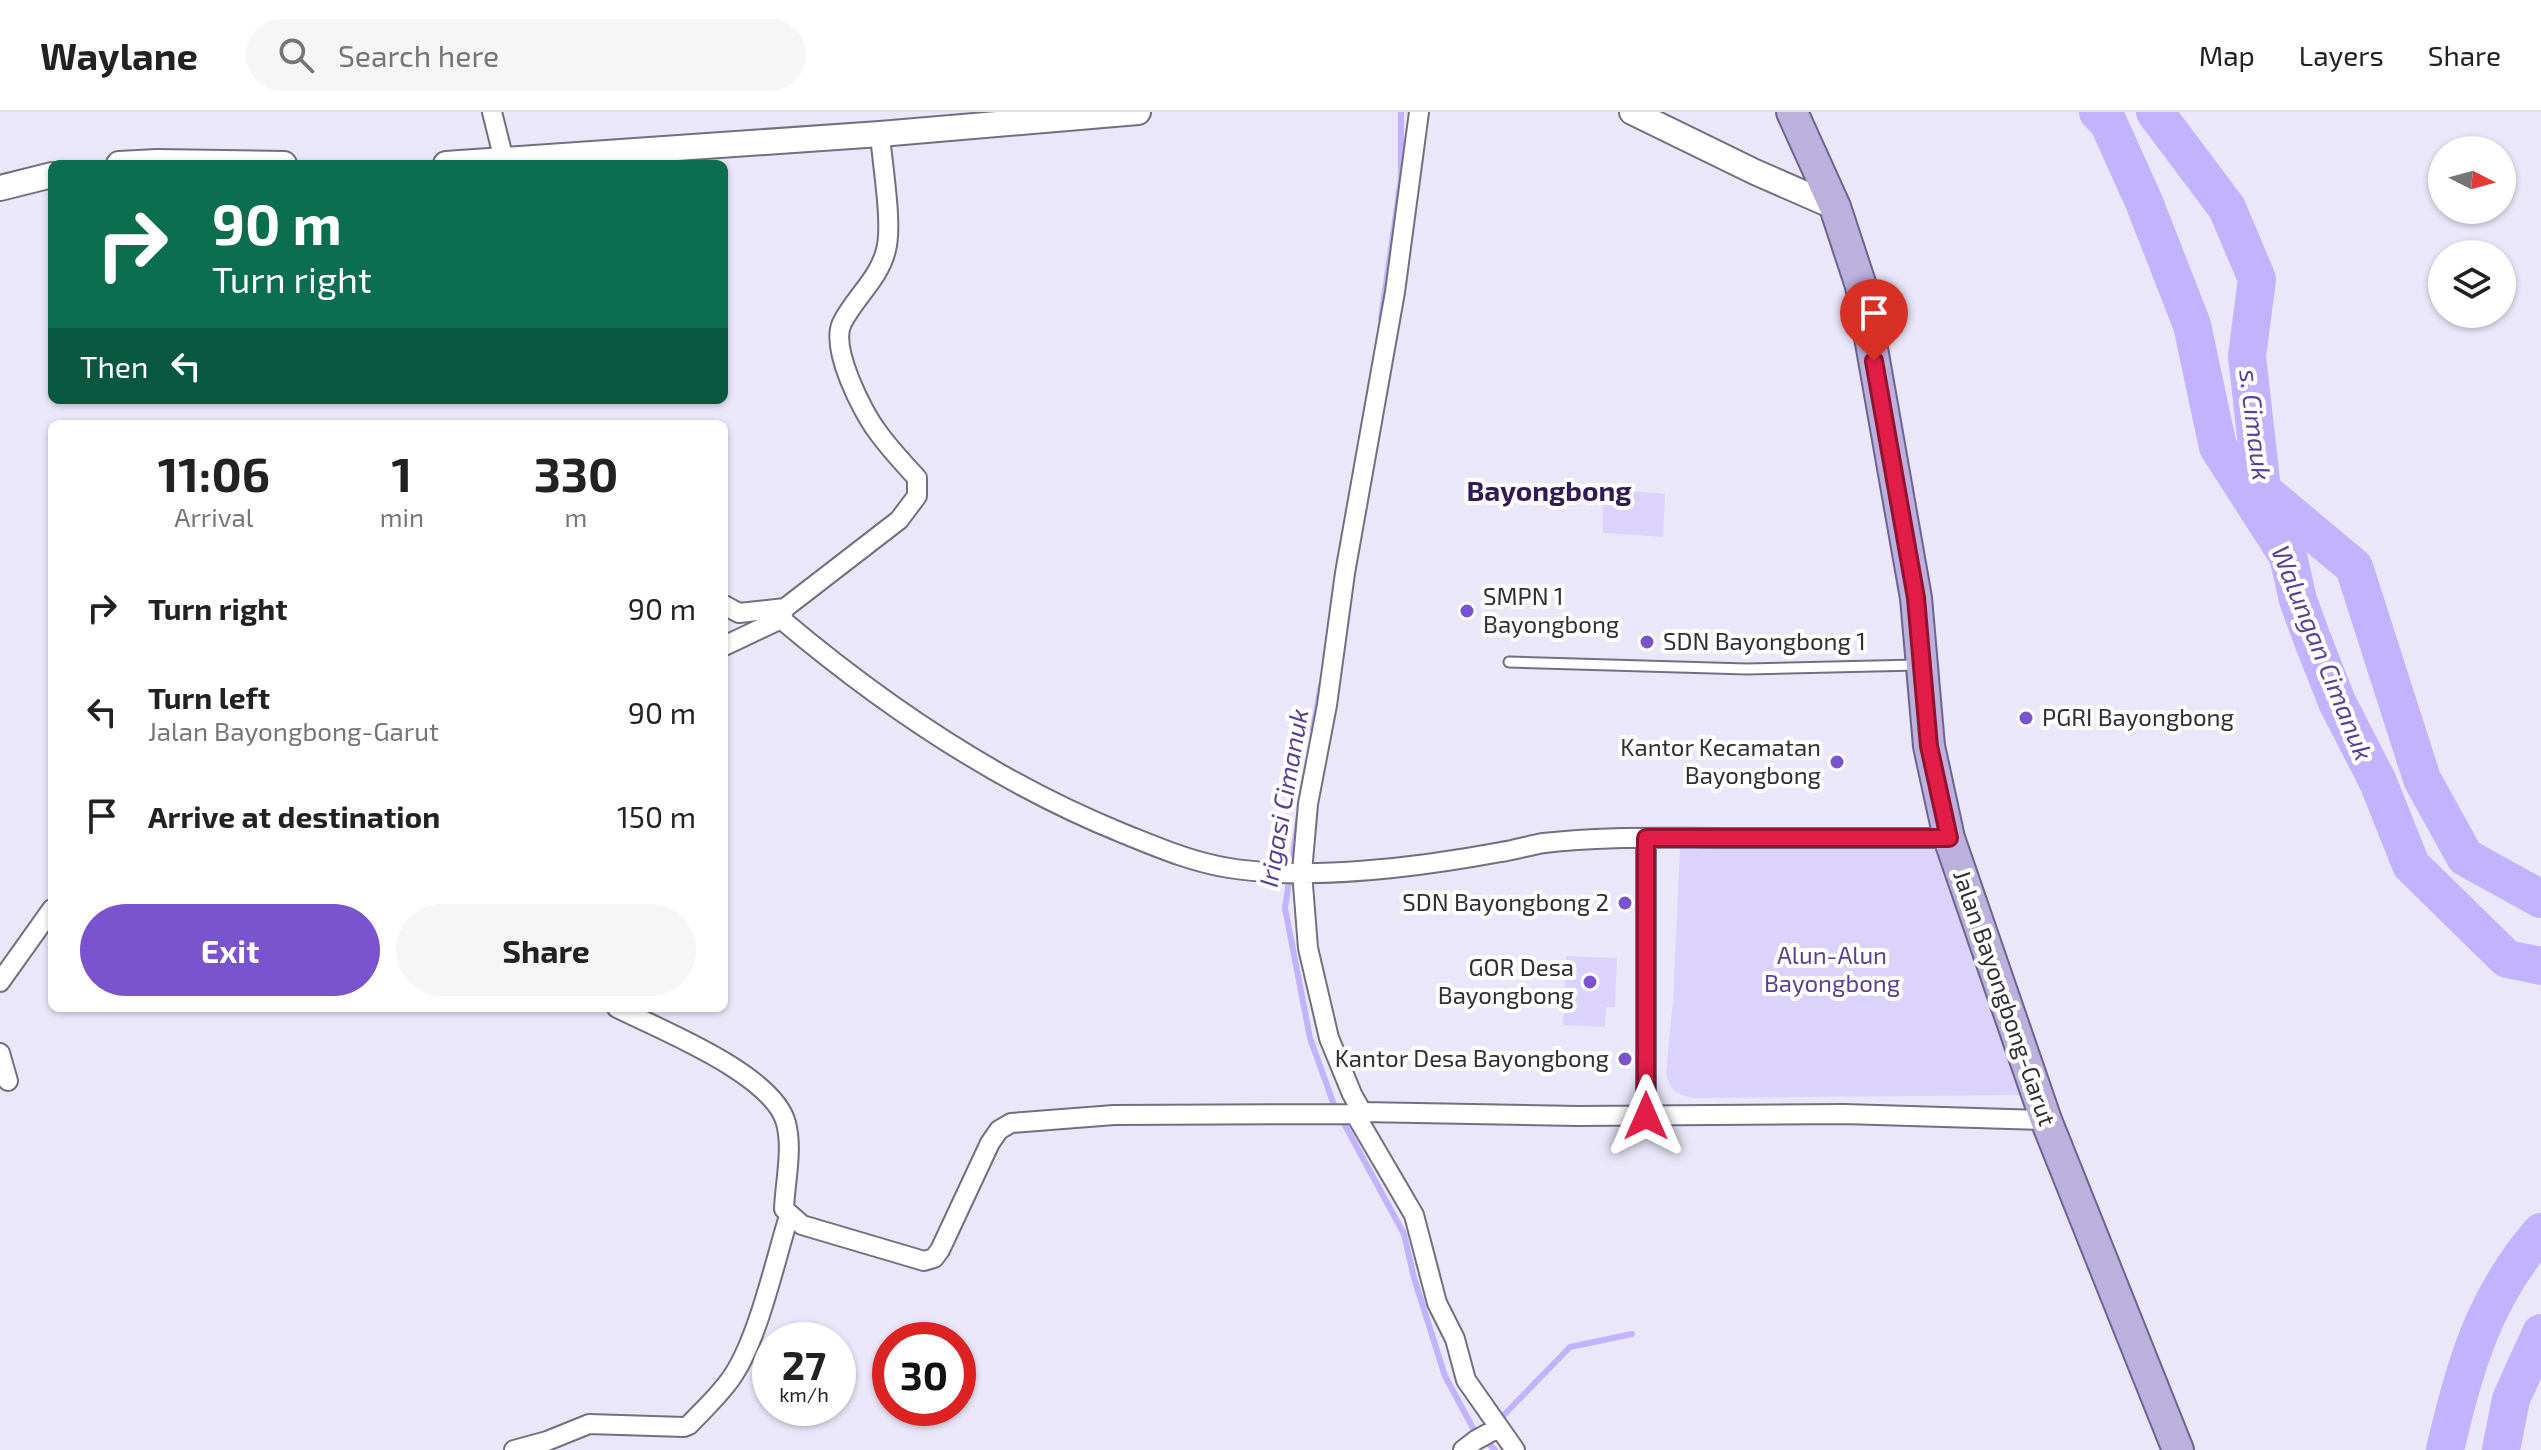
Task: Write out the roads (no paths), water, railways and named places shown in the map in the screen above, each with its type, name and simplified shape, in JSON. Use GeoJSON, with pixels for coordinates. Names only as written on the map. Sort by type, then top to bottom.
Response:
{"type":"FeatureCollection","features":[{"type":"Feature","properties":{"kind":"main road","name":"Jalan Bayongbong-Garut"},"geometry":{"type":"LineString","coordinates":[[1792,112],[1835,207],[1861,286],[1916,598],[1929,746],[1949,838],[2046,1120],[2178,1450]]}},
{"type":"Feature","properties":{"kind":"street"},"geometry":{"type":"LineString","coordinates":[[492,112],[504,160],[880,134],[1138,112]]}},
{"type":"Feature","properties":{"kind":"street"},"geometry":{"type":"LineString","coordinates":[[1419,112],[1395,292],[1345,573],[1327,705],[1298,872],[1308,948],[1329,1038],[1352,1094],[1354,1113],[1414,1215],[1437,1303],[1455,1339],[1466,1380],[1493,1424],[1515,1450]]}},
{"type":"Feature","properties":{"kind":"street"},"geometry":{"type":"LineString","coordinates":[[1632,112],[1835,207]]}},
{"type":"Feature","properties":{"kind":"street"},"geometry":{"type":"LineString","coordinates":[[728,644],[783,613],[879,538],[899,520],[917,496],[917,478],[876,431],[850,379],[840,345],[841,324],[879,270],[888,247],[880,134]]}},
{"type":"Feature","properties":{"kind":"street"},"geometry":{"type":"LineString","coordinates":[[0,188],[48,176]]}},
{"type":"Feature","properties":{"kind":"street"},"geometry":{"type":"LineString","coordinates":[[728,607],[739,613],[783,613],[888,703],[978,763],[1043,799],[1175,854],[1213,865],[1298,872],[1428,863],[1543,843],[1646,838],[1949,838]]}},
{"type":"Feature","properties":{"kind":"street"},"geometry":{"type":"LineString","coordinates":[[1646,838],[1646,1116]]}},
{"type":"Feature","properties":{"kind":"street"},"geometry":{"type":"LineString","coordinates":[[0,982],[48,915]]}},
{"type":"Feature","properties":{"kind":"street"},"geometry":{"type":"LineString","coordinates":[[625,1012],[745,1073],[781,1109],[787,1125],[784,1209],[789,1216],[802,1225],[924,1261],[934,1258],[940,1250],[990,1143],[999,1130],[1011,1123],[1114,1115],[1325,1113],[1844,1114],[2046,1120]]}},
{"type":"Feature","properties":{"kind":"street"},"geometry":{"type":"LineString","coordinates":[[0,1053],[8,1081]]}},
{"type":"Feature","properties":{"kind":"street"},"geometry":{"type":"LineString","coordinates":[[514,1450],[589,1424],[689,1425],[720,1393],[739,1365],[789,1216]]}},
{"type":"Feature","properties":{"kind":"street"},"geometry":{"type":"LineString","coordinates":[[1469,1445],[1493,1424]]}},
{"type":"Feature","properties":{"kind":"lane"},"geometry":{"type":"LineString","coordinates":[[1509,662],[1747,669],[1921,665]]}},
{"type":"Feature","properties":{"kind":"waterway","name":"Irigasi Cimanuk"},"geometry":{"type":"LineString","coordinates":[[1381,319],[1401,179],[1401,112]]}},
{"type":"Feature","properties":{"kind":"waterway","name":"Walungan Cimanuk"},"geometry":{"type":"LineString","coordinates":[[2098,112],[2108,122],[2144,202],[2192,325],[2218,447],[2288,556],[2298,600],[2337,702],[2378,782],[2411,865],[2507,959],[2541,966]]}},
{"type":"Feature","properties":{"kind":"waterway","name":"s. Cimauk"},"geometry":{"type":"LineString","coordinates":[[2155,112],[2227,208],[2257,279],[2247,356],[2262,490],[2354,567],[2422,779],[2465,857],[2541,899]]}},
{"type":"Feature","properties":{"kind":"waterway","name":"Irigasi Cimanuk"},"geometry":{"type":"LineString","coordinates":[[1313,729],[1321,685]]}},
{"type":"Feature","properties":{"kind":"waterway","name":"Irigasi Cimanuk"},"geometry":{"type":"LineString","coordinates":[[1299,815],[1285,908],[1310,1038],[1334,1105],[1404,1234],[1414,1278],[1445,1376],[1474,1430],[1495,1450]]}},
{"type":"Feature","properties":{"kind":"waterway","name":"Walungan Cimanuk"},"geometry":{"type":"LineString","coordinates":[[2445,1450],[2460,1390],[2490,1308],[2521,1257],[2541,1232]]}},
{"type":"Feature","properties":{"kind":"waterway","name":"s. Cimauk"},"geometry":{"type":"LineString","coordinates":[[2501,1450],[2511,1399],[2541,1333]]}},
{"type":"Feature","properties":{"kind":"waterway"},"geometry":{"type":"LineString","coordinates":[[1497,1422],[1570,1347],[1632,1334]]}},
{"type":"Feature","properties":{"kind":"place","name":"SMPN 1 Bayongbong"},"geometry":{"type":"Point","coordinates":[1467,611]}},
{"type":"Feature","properties":{"kind":"place","name":"SDN Bayongbong 1"},"geometry":{"type":"Point","coordinates":[1647,642]}},
{"type":"Feature","properties":{"kind":"place","name":"PGRI Bayongbong"},"geometry":{"type":"Point","coordinates":[2026,718]}},
{"type":"Feature","properties":{"kind":"place","name":"Kantor Kecamatan Bayongbong"},"geometry":{"type":"Point","coordinates":[1837,762]}},
{"type":"Feature","properties":{"kind":"place","name":"SDN Bayongbong 2"},"geometry":{"type":"Point","coordinates":[1625,903]}},
{"type":"Feature","properties":{"kind":"place","name":"GOR Desa Bayongbong"},"geometry":{"type":"Point","coordinates":[1590,982]}},
{"type":"Feature","properties":{"kind":"place","name":"Kantor Desa Bayongbong"},"geometry":{"type":"Point","coordinates":[1625,1059]}},
{"type":"Feature","properties":{"kind":"district","name":"Bayongbong"},"geometry":{"type":"Point","coordinates":[1549,491]}},
{"type":"Feature","properties":{"kind":"park label","name":"Alun-Alun Bayongbong"},"geometry":{"type":"Point","coordinates":[1832,970]}}]}
